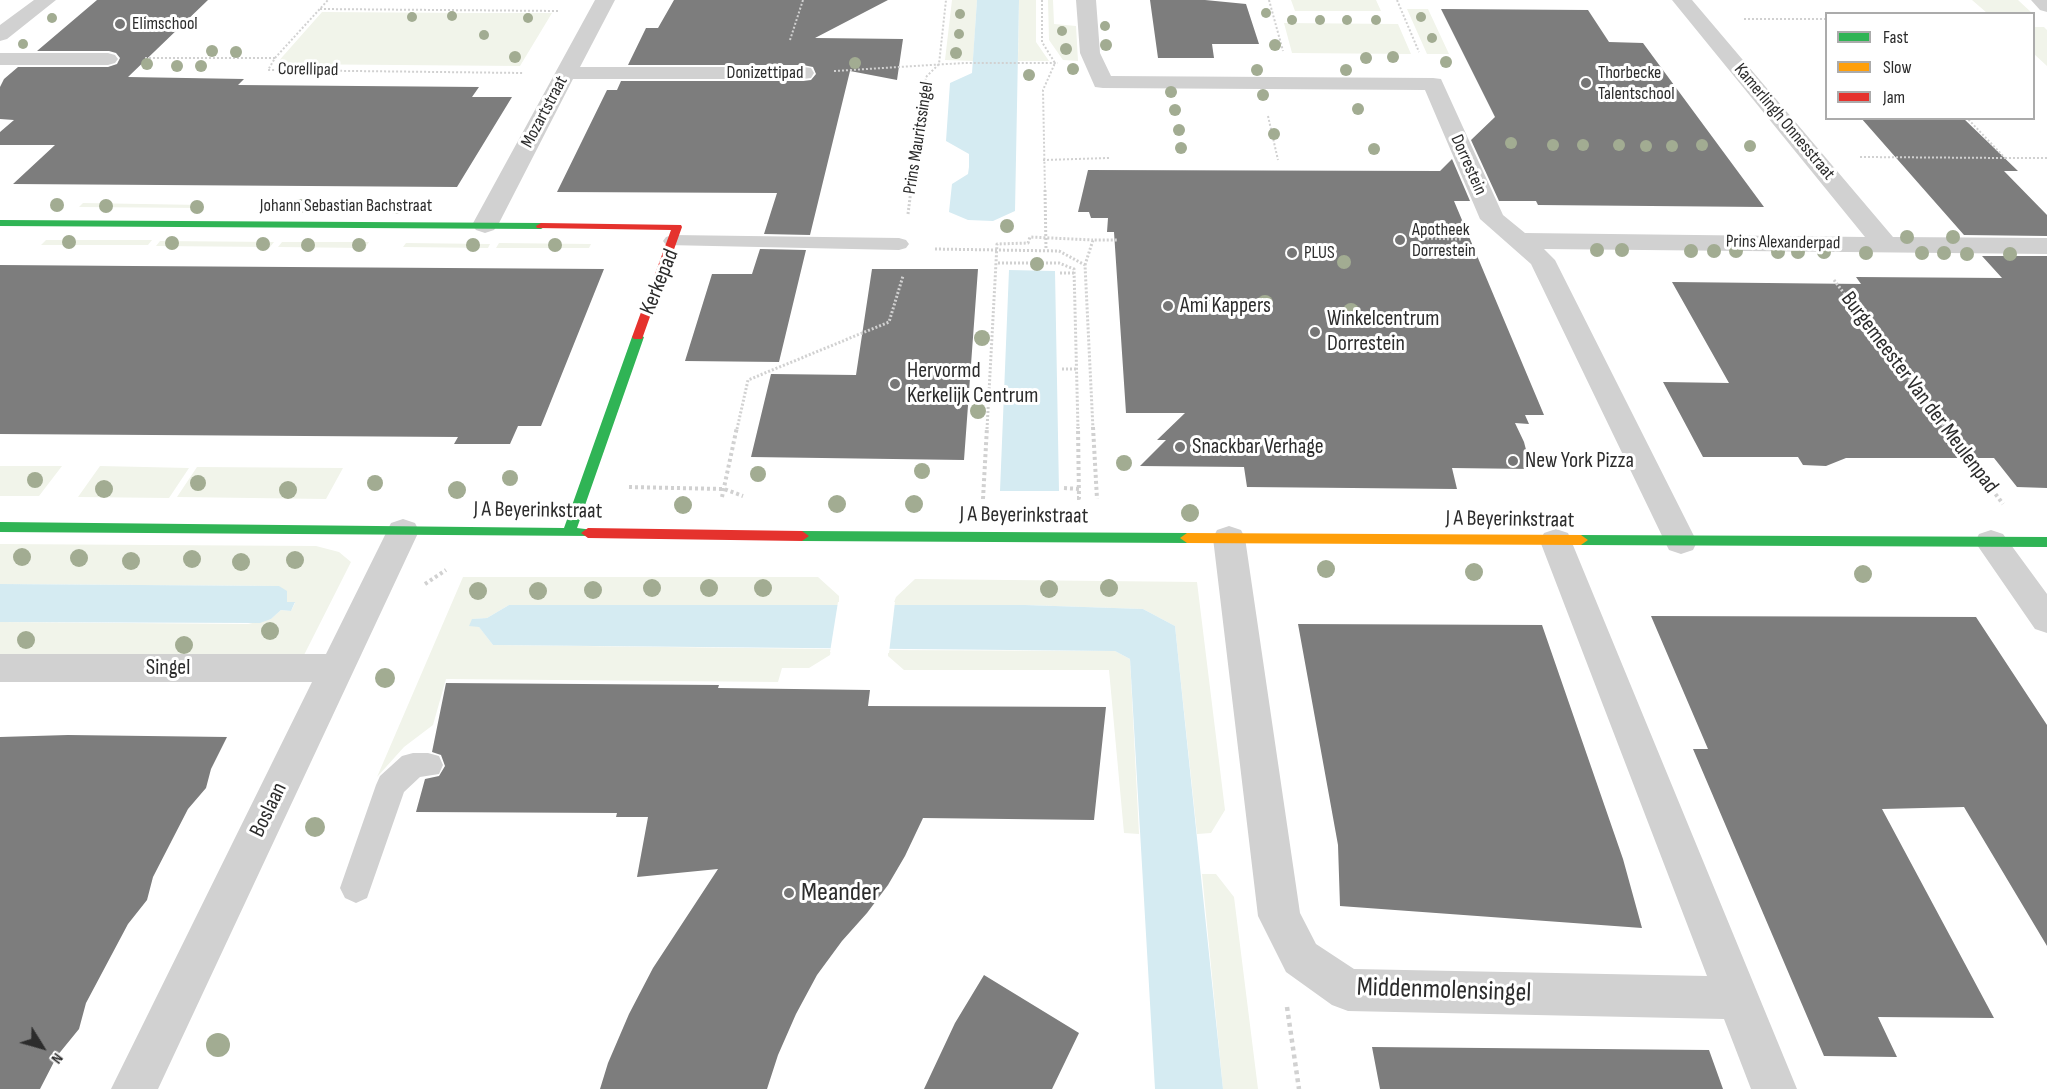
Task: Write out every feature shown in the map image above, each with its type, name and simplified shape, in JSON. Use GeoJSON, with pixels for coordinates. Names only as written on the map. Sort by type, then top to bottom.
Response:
{"type":"FeatureCollection","features":[{"type":"Feature","properties":{"kind":"street"},"geometry":{"type":"LineString","coordinates":[[0,35],[46,0]]}},
{"type":"Feature","properties":{"kind":"street"},"geometry":{"type":"LineString","coordinates":[[1086,0],[1090,53],[1103,82],[1433,84]]}},
{"type":"Feature","properties":{"kind":"street","name":"Kamerlingh Onnesstraat"},"geometry":{"type":"LineString","coordinates":[[1682,0],[1885,244]]}},
{"type":"Feature","properties":{"kind":"street"},"geometry":{"type":"LineString","coordinates":[[2041,0],[2047,6]]}},
{"type":"Feature","properties":{"kind":"street","name":"Mozartstraat"},"geometry":{"type":"LineString","coordinates":[[485,225],[602,6]]}},
{"type":"Feature","properties":{"kind":"street"},"geometry":{"type":"LineString","coordinates":[[0,59],[108,59]]}},
{"type":"Feature","properties":{"kind":"street","name":"Donizettipad"},"geometry":{"type":"LineString","coordinates":[[566,73],[803,73]]}},
{"type":"Feature","properties":{"kind":"street","name":"Dorrestein"},"geometry":{"type":"LineString","coordinates":[[1433,84],[1492,219],[1542,260],[1681,542]]}},
{"type":"Feature","properties":{"kind":"street","name":"Johann Sebastian Bachstraat"},"geometry":{"type":"LineString","coordinates":[[0,224],[677,227],[673,241]]}},
{"type":"Feature","properties":{"kind":"street","name":"Kerkepad"},"geometry":{"type":"LineString","coordinates":[[569,532],[673,241]]}},
{"type":"Feature","properties":{"kind":"street","name":"Prins Alexanderpad"},"geometry":{"type":"LineString","coordinates":[[1520,241],[2047,246]]}},
{"type":"Feature","properties":{"kind":"street","name":"J A Beyerinkstraat"},"geometry":{"type":"LineString","coordinates":[[0,526],[569,532],[725,536],[2047,542]]}},
{"type":"Feature","properties":{"kind":"street","name":"Boslaan"},"geometry":{"type":"LineString","coordinates":[[134,1089],[403,531]]}},
{"type":"Feature","properties":{"kind":"street","name":"Middenmolensingel"},"geometry":{"type":"LineString","coordinates":[[1229,538],[1279,916],[1301,958],[1348,990],[1738,998]]}},
{"type":"Feature","properties":{"kind":"street"},"geometry":{"type":"LineString","coordinates":[[1556,541],[1774,1089]]}},
{"type":"Feature","properties":{"kind":"street"},"geometry":{"type":"LineString","coordinates":[[1991,542],[2047,620]]}},
{"type":"Feature","properties":{"kind":"street","name":"Singel"},"geometry":{"type":"LineString","coordinates":[[0,668],[336,668]]}},
{"type":"Feature","properties":{"kind":"lane","name":"Kerkepad"},"geometry":{"type":"LineString","coordinates":[[673,241],[899,244]]}},
{"type":"Feature","properties":{"kind":"lane"},"geometry":{"type":"LineString","coordinates":[[356,888],[392,785],[413,765],[428,765]]}},
{"type":"Feature","properties":{"kind":"path"},"geometry":{"type":"LineString","coordinates":[[275,58],[328,0]]}},
{"type":"Feature","properties":{"kind":"path","name":"Prins Mauritssingel"},"geometry":{"type":"LineString","coordinates":[[899,244],[906,228],[926,77],[939,64],[946,0]]}},
{"type":"Feature","properties":{"kind":"path"},"geometry":{"type":"LineString","coordinates":[[1042,0],[1042,42],[1055,63],[1043,90],[1046,250]]}},
{"type":"Feature","properties":{"kind":"path"},"geometry":{"type":"LineString","coordinates":[[1269,0],[1292,83]]}},
{"type":"Feature","properties":{"kind":"path"},"geometry":{"type":"LineString","coordinates":[[1397,0],[1433,84]]}},
{"type":"Feature","properties":{"kind":"path"},"geometry":{"type":"LineString","coordinates":[[320,9],[602,6]]}},
{"type":"Feature","properties":{"kind":"path"},"geometry":{"type":"LineString","coordinates":[[1699,19],[1825,20]]}},
{"type":"Feature","properties":{"kind":"path","name":"Corellipad"},"geometry":{"type":"LineString","coordinates":[[275,58],[268,70],[566,73]]}},
{"type":"Feature","properties":{"kind":"path","name":"Corellipad"},"geometry":{"type":"LineString","coordinates":[[108,59],[275,58]]}},
{"type":"Feature","properties":{"kind":"path","name":"Donizettipad"},"geometry":{"type":"LineString","coordinates":[[803,73],[939,64],[1026,63]]}},
{"type":"Feature","properties":{"kind":"path"},"geometry":{"type":"LineString","coordinates":[[1261,83],[1278,160]]}},
{"type":"Feature","properties":{"kind":"path"},"geometry":{"type":"LineString","coordinates":[[1969,120],[2005,158]]}},
{"type":"Feature","properties":{"kind":"path"},"geometry":{"type":"LineString","coordinates":[[1814,157],[2047,158]]}},
{"type":"Feature","properties":{"kind":"path"},"geometry":{"type":"LineString","coordinates":[[1043,160],[1109,158]]}},
{"type":"Feature","properties":{"kind":"path"},"geometry":{"type":"LineString","coordinates":[[982,507],[998,263],[997,244],[1028,243],[1030,237],[1117,240]]}},
{"type":"Feature","properties":{"kind":"path"},"geometry":{"type":"LineString","coordinates":[[1094,240],[1085,265],[1100,538]]}},
{"type":"Feature","properties":{"kind":"path","name":"Burgemeester Van der Meulenpad"},"geometry":{"type":"LineString","coordinates":[[1807,243],[2031,542]]}},
{"type":"Feature","properties":{"kind":"path"},"geometry":{"type":"LineString","coordinates":[[933,249],[1059,250],[1085,265]]}},
{"type":"Feature","properties":{"kind":"path"},"geometry":{"type":"LineString","coordinates":[[998,263],[1059,263],[1074,269],[1079,498],[1067,498]]}},
{"type":"Feature","properties":{"kind":"path"},"geometry":{"type":"LineString","coordinates":[[624,487],[724,489],[748,380],[889,322],[906,268]]}},
{"type":"Feature","properties":{"kind":"path"},"geometry":{"type":"LineString","coordinates":[[1060,273],[1074,273]]}},
{"type":"Feature","properties":{"kind":"path"},"geometry":{"type":"LineString","coordinates":[[1062,369],[1076,369]]}},
{"type":"Feature","properties":{"kind":"path"},"geometry":{"type":"LineString","coordinates":[[1064,488],[1079,489]]}},
{"type":"Feature","properties":{"kind":"path"},"geometry":{"type":"LineString","coordinates":[[983,497],[991,498]]}},
{"type":"Feature","properties":{"kind":"path"},"geometry":{"type":"LineString","coordinates":[[416,590],[454,566]]}},
{"type":"Feature","properties":{"kind":"path"},"geometry":{"type":"LineString","coordinates":[[1299,1089],[1285,994],[1301,958]]}},
{"type":"Feature","properties":{"kind":"shaded area"},"geometry":{"type":"Polygon","coordinates":[[[952,0],[977,0],[973,61],[945,60],[952,0]]]}},
{"type":"Feature","properties":{"kind":"shaded area"},"geometry":{"type":"Polygon","coordinates":[[[1019,0],[1036,0],[1036,42],[1049,61],[1018,61],[1019,0]]]}},
{"type":"Feature","properties":{"kind":"shaded area"},"geometry":{"type":"Polygon","coordinates":[[[1048,0],[1053,0],[1054,24],[1076,26],[1078,61],[1063,60],[1049,40],[1048,0]]]}},
{"type":"Feature","properties":{"kind":"shaded area"},"geometry":{"type":"Polygon","coordinates":[[[1291,0],[1376,0],[1381,11],[1295,11],[1291,0]]]}},
{"type":"Feature","properties":{"kind":"shaded area"},"geometry":{"type":"Polygon","coordinates":[[[1972,0],[2018,0],[2031,12],[1986,12],[1972,0]]]}},
{"type":"Feature","properties":{"kind":"shaded area"},"geometry":{"type":"Polygon","coordinates":[[[1407,9],[1428,9],[1449,54],[1427,54],[1407,9]]]}},
{"type":"Feature","properties":{"kind":"shaded area"},"geometry":{"type":"Polygon","coordinates":[[[322,12],[552,13],[520,66],[276,64],[322,12]]]}},
{"type":"Feature","properties":{"kind":"shaded area"},"geometry":{"type":"Polygon","coordinates":[[[1284,23],[1398,24],[1411,54],[1292,53],[1284,23]]]}},
{"type":"Feature","properties":{"kind":"shaded area"},"geometry":{"type":"Polygon","coordinates":[[[2035,27],[2044,27],[2047,30],[2047,66],[2035,55],[2035,27]]]}},
{"type":"Feature","properties":{"kind":"shaded area"},"geometry":{"type":"Polygon","coordinates":[[[83,203],[203,205],[200,208],[79,207],[83,203]]]}},
{"type":"Feature","properties":{"kind":"shaded area"},"geometry":{"type":"Polygon","coordinates":[[[46,240],[152,240],[148,245],[41,245],[46,240]]]}},
{"type":"Feature","properties":{"kind":"shaded area"},"geometry":{"type":"Polygon","coordinates":[[[160,241],[274,242],[270,247],[156,246],[160,241]]]}},
{"type":"Feature","properties":{"kind":"shaded area"},"geometry":{"type":"Polygon","coordinates":[[[282,242],[369,242],[365,248],[278,247],[282,242]]]}},
{"type":"Feature","properties":{"kind":"shaded area"},"geometry":{"type":"Polygon","coordinates":[[[406,243],[490,244],[488,248],[403,247],[406,243]]]}},
{"type":"Feature","properties":{"kind":"shaded area"},"geometry":{"type":"Polygon","coordinates":[[[499,243],[591,244],[589,248],[496,248],[499,243]]]}},
{"type":"Feature","properties":{"kind":"shaded area"},"geometry":{"type":"Polygon","coordinates":[[[0,466],[62,466],[39,496],[0,496],[0,466]]]}},
{"type":"Feature","properties":{"kind":"shaded area"},"geometry":{"type":"Polygon","coordinates":[[[100,466],[189,468],[169,498],[78,497],[100,466]]]}},
{"type":"Feature","properties":{"kind":"shaded area"},"geometry":{"type":"Polygon","coordinates":[[[197,467],[343,468],[326,499],[177,497],[197,467]]]}},
{"type":"Feature","properties":{"kind":"shaded area"},"geometry":{"type":"Polygon","coordinates":[[[0,544],[316,546],[339,552],[351,562],[302,659],[0,657],[0,622],[248,624],[271,619],[281,610],[291,611],[295,603],[287,602],[279,586],[0,584],[0,544]]]}},
{"type":"Feature","properties":{"kind":"shaded area"},"geometry":{"type":"Polygon","coordinates":[[[463,577],[818,577],[839,596],[839,605],[509,605],[487,618],[473,619],[493,645],[831,649],[830,655],[809,668],[782,668],[778,682],[446,679],[433,725],[404,747],[377,777],[463,577]]]}},
{"type":"Feature","properties":{"kind":"shaded area"},"geometry":{"type":"Polygon","coordinates":[[[915,579],[1197,582],[1225,810],[1211,833],[1197,834],[1175,626],[1143,609],[1025,605],[893,605],[896,597],[915,579]]]}},
{"type":"Feature","properties":{"kind":"shaded area"},"geometry":{"type":"Polygon","coordinates":[[[888,650],[1115,651],[1130,659],[1139,834],[1124,833],[1109,670],[904,670],[888,656],[888,650]]]}},
{"type":"Feature","properties":{"kind":"shaded area"},"geometry":{"type":"Polygon","coordinates":[[[1202,874],[1216,874],[1234,897],[1258,1089],[1223,1089],[1202,874]]]}},
{"type":"Feature","properties":{"kind":"water"},"geometry":{"type":"Polygon","coordinates":[[[977,0],[1019,0],[1015,211],[993,221],[968,220],[949,212],[952,184],[968,174],[969,167],[969,154],[946,141],[950,83],[972,73],[977,0]]]}},
{"type":"Feature","properties":{"kind":"water"},"geometry":{"type":"Polygon","coordinates":[[[1009,270],[1055,271],[1059,491],[1000,491],[1009,270]]]}},
{"type":"Feature","properties":{"kind":"water"},"geometry":{"type":"Polygon","coordinates":[[[0,584],[279,586],[287,591],[287,602],[295,602],[291,611],[281,610],[271,619],[260,623],[0,622],[0,584]]]}},
{"type":"Feature","properties":{"kind":"water"},"geometry":{"type":"Polygon","coordinates":[[[509,605],[1025,605],[1143,609],[1175,626],[1223,1089],[1155,1089],[1130,659],[1115,651],[493,645],[479,627],[469,626],[472,619],[487,618],[509,605]]]}},
{"type":"Feature","properties":{"kind":"pier"},"geometry":{"type":"Polygon","coordinates":[[[838,602],[895,602],[889,653],[830,652],[838,602]]]}},
{"type":"Feature","properties":{"kind":"building"},"geometry":{"type":"Polygon","coordinates":[[[97,0],[208,0],[128,77],[244,79],[238,85],[479,87],[472,97],[512,97],[457,187],[13,184],[55,145],[0,145],[0,132],[14,120],[0,119],[0,87],[4,79],[18,67],[108,67],[117,64],[120,58],[116,53],[109,51],[37,51],[97,0]]]}},
{"type":"Feature","properties":{"kind":"building"},"geometry":{"type":"Polygon","coordinates":[[[674,0],[888,0],[815,38],[903,39],[897,80],[850,71],[810,235],[764,234],[777,193],[557,192],[607,90],[617,90],[621,81],[803,81],[811,80],[816,74],[813,67],[803,65],[628,65],[646,28],[658,28],[674,0]]]}},
{"type":"Feature","properties":{"kind":"building"},"geometry":{"type":"Polygon","coordinates":[[[1150,0],[1205,0],[1246,4],[1259,44],[1212,44],[1214,58],[1158,58],[1150,0]]]}},
{"type":"Feature","properties":{"kind":"building","name":"Thorbecke Talentschool"},"geometry":{"type":"Polygon","coordinates":[[[1441,9],[1588,10],[1609,42],[1643,43],[1764,207],[1538,205],[1536,201],[1499,201],[1471,140],[1495,117],[1441,9]]]}},
{"type":"Feature","properties":{"kind":"building"},"geometry":{"type":"Polygon","coordinates":[[[1863,120],[1965,120],[2018,171],[2004,171],[2047,215],[2047,236],[1964,235],[1863,120]]]}},
{"type":"Feature","properties":{"kind":"building","name":"Winkelcentrum Dorrestein"},"geometry":{"type":"Polygon","coordinates":[[[1452,159],[1470,201],[1454,201],[1544,415],[1525,415],[1529,424],[1515,423],[1524,442],[1531,469],[1452,468],[1457,489],[1247,487],[1244,467],[1140,466],[1166,440],[1157,440],[1185,413],[1126,413],[1114,232],[1107,232],[1108,218],[1091,218],[1089,212],[1078,212],[1088,170],[1440,171],[1452,159]]]}},
{"type":"Feature","properties":{"kind":"building"},"geometry":{"type":"Polygon","coordinates":[[[760,249],[806,250],[779,362],[685,361],[712,274],[752,274],[760,249]]]}},
{"type":"Feature","properties":{"kind":"building"},"geometry":{"type":"Polygon","coordinates":[[[1982,256],[2047,256],[2047,488],[2017,487],[1994,458],[1846,458],[1826,466],[1803,465],[1798,457],[1703,457],[1663,382],[1729,383],[1672,282],[1861,284],[1856,277],[2002,278],[1982,256]]]}},
{"type":"Feature","properties":{"kind":"building"},"geometry":{"type":"Polygon","coordinates":[[[0,265],[604,269],[541,426],[518,426],[510,444],[454,444],[458,437],[0,434],[0,265]]]}},
{"type":"Feature","properties":{"kind":"building","name":"Hervormd Kerkelijk Centrum"},"geometry":{"type":"Polygon","coordinates":[[[872,269],[978,269],[964,460],[751,457],[771,374],[856,375],[872,269]]]}},
{"type":"Feature","properties":{"kind":"building"},"geometry":{"type":"Polygon","coordinates":[[[1651,616],[1976,617],[2047,725],[2047,946],[1964,807],[1882,809],[1994,1018],[1878,1017],[1897,1057],[1824,1056],[1693,749],[1708,749],[1651,616]]]}},
{"type":"Feature","properties":{"kind":"building"},"geometry":{"type":"Polygon","coordinates":[[[1298,624],[1542,625],[1623,859],[1642,928],[1340,906],[1338,845],[1298,624]]]}},
{"type":"Feature","properties":{"kind":"building","name":"Meander"},"geometry":{"type":"Polygon","coordinates":[[[446,683],[719,685],[718,688],[870,690],[868,706],[1106,707],[1094,820],[923,818],[888,885],[817,975],[778,1055],[767,1089],[600,1089],[608,1063],[629,1014],[653,968],[718,869],[637,877],[648,817],[616,817],[617,813],[416,812],[425,779],[439,776],[445,766],[441,755],[432,752],[446,683]]]}},
{"type":"Feature","properties":{"kind":"building"},"geometry":{"type":"Polygon","coordinates":[[[68,735],[227,737],[211,769],[206,788],[188,809],[153,877],[147,900],[128,924],[86,1003],[79,1029],[57,1056],[40,1089],[0,1089],[0,737],[68,735]]]}},
{"type":"Feature","properties":{"kind":"building"},"geometry":{"type":"Polygon","coordinates":[[[984,975],[1079,1033],[1052,1089],[924,1089],[955,1023],[984,975]]]}},
{"type":"Feature","properties":{"kind":"building"},"geometry":{"type":"Polygon","coordinates":[[[1372,1047],[1709,1050],[1723,1089],[1380,1089],[1372,1047]]]}},
{"type":"Feature","properties":{"kind":"traffic: fast"},"geometry":{"type":"LineString","coordinates":[[0,223],[541,226]]}},
{"type":"Feature","properties":{"kind":"traffic: fast"},"geometry":{"type":"LineString","coordinates":[[569,532],[638,337]]}},
{"type":"Feature","properties":{"kind":"traffic: fast"},"geometry":{"type":"LineString","coordinates":[[0,527],[588,533]]}},
{"type":"Feature","properties":{"kind":"traffic: fast"},"geometry":{"type":"LineString","coordinates":[[802,536],[1187,538]]}},
{"type":"Feature","properties":{"kind":"traffic: fast"},"geometry":{"type":"LineString","coordinates":[[1581,540],[2047,542]]}},
{"type":"Feature","properties":{"kind":"traffic: slow"},"geometry":{"type":"LineString","coordinates":[[1187,538],[1581,540]]}},
{"type":"Feature","properties":{"kind":"traffic: jam"},"geometry":{"type":"LineString","coordinates":[[541,226],[677,227],[638,337]]}},
{"type":"Feature","properties":{"kind":"traffic: jam"},"geometry":{"type":"LineString","coordinates":[[588,533],[802,536]]}},
{"type":"Feature","properties":{"kind":"place","name":"Elimschool"},"geometry":{"type":"Point","coordinates":[120,24]}},
{"type":"Feature","properties":{"kind":"place","name":"Thorbecke Talentschool"},"geometry":{"type":"Point","coordinates":[1586,83]}},
{"type":"Feature","properties":{"kind":"place","name":"Apotheek Dorrestein"},"geometry":{"type":"Point","coordinates":[1400,240]}},
{"type":"Feature","properties":{"kind":"place","name":"PLUS"},"geometry":{"type":"Point","coordinates":[1292,253]}},
{"type":"Feature","properties":{"kind":"place","name":"Ami Kappers"},"geometry":{"type":"Point","coordinates":[1168,306]}},
{"type":"Feature","properties":{"kind":"place","name":"Winkelcentrum Dorrestein"},"geometry":{"type":"Point","coordinates":[1315,332]}},
{"type":"Feature","properties":{"kind":"place","name":"Hervormd Kerkelijk Centrum"},"geometry":{"type":"Point","coordinates":[895,384]}},
{"type":"Feature","properties":{"kind":"place","name":"Snackbar Verhage"},"geometry":{"type":"Point","coordinates":[1180,447]}},
{"type":"Feature","properties":{"kind":"place","name":"New York Pizza"},"geometry":{"type":"Point","coordinates":[1513,461]}},
{"type":"Feature","properties":{"kind":"place","name":"Meander"},"geometry":{"type":"Point","coordinates":[789,893]}}]}
